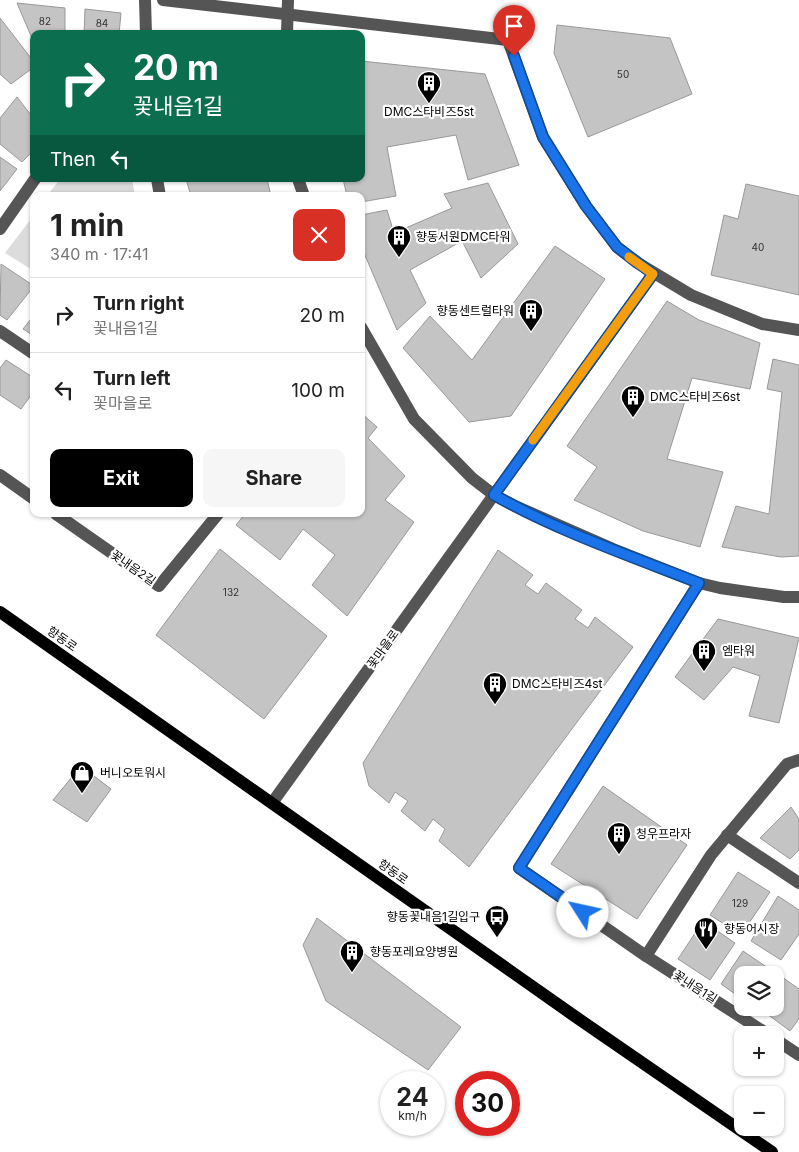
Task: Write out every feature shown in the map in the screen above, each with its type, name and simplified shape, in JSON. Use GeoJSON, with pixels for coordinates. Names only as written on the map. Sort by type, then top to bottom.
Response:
{"type":"FeatureCollection","features":[{"type":"Feature","properties":{"kind":"main road","name":"향동로"},"geometry":{"type":"LineString","coordinates":[[0,612],[772,1152]]}},
{"type":"Feature","properties":{"kind":"street"},"geometry":{"type":"LineString","coordinates":[[145,0],[146,30]]}},
{"type":"Feature","properties":{"kind":"street"},"geometry":{"type":"LineString","coordinates":[[163,0],[508,40],[543,137],[576,191],[617,247],[653,274],[690,295],[762,324],[799,330]]}},
{"type":"Feature","properties":{"kind":"street"},"geometry":{"type":"LineString","coordinates":[[287,30],[288,0]]}},
{"type":"Feature","properties":{"kind":"street"},"geometry":{"type":"LineString","coordinates":[[0,229],[32,182]]}},
{"type":"Feature","properties":{"kind":"street","name":"꽃마을로"},"geometry":{"type":"LineString","coordinates":[[272,804],[653,274]]}},
{"type":"Feature","properties":{"kind":"street"},"geometry":{"type":"LineString","coordinates":[[0,331],[30,351]]}},
{"type":"Feature","properties":{"kind":"street"},"geometry":{"type":"LineString","coordinates":[[365,337],[414,419],[472,478],[494,495],[514,506],[604,545],[699,583],[720,588],[784,597],[799,597]]}},
{"type":"Feature","properties":{"kind":"street"},"geometry":{"type":"LineString","coordinates":[[0,475],[30,495]]}},
{"type":"Feature","properties":{"kind":"street","name":"꽃내음2길"},"geometry":{"type":"LineString","coordinates":[[60,517],[159,586],[216,517]]}},
{"type":"Feature","properties":{"kind":"street","name":"꽃내음1길"},"geometry":{"type":"LineString","coordinates":[[699,583],[519,868],[646,956],[755,1026]]}},
{"type":"Feature","properties":{"kind":"street"},"geometry":{"type":"LineString","coordinates":[[646,956],[711,854],[787,764],[799,760]]}},
{"type":"Feature","properties":{"kind":"street"},"geometry":{"type":"LineString","coordinates":[[727,835],[799,883]]}},
{"type":"Feature","properties":{"kind":"street"},"geometry":{"type":"LineString","coordinates":[[784,1045],[799,1055]]}},
{"type":"Feature","properties":{"kind":"shaded area"},"geometry":{"type":"Polygon","coordinates":[[[58,182],[133,182],[134,192],[50,192],[58,182]]]}},
{"type":"Feature","properties":{"kind":"shaded area"},"geometry":{"type":"Polygon","coordinates":[[[30,220],[30,269],[5,253],[30,220]]]}},
{"type":"Feature","properties":{"kind":"building"},"geometry":{"type":"Polygon","coordinates":[[[17,3],[65,8],[65,30],[30,30],[30,34],[17,3]]]}},
{"type":"Feature","properties":{"kind":"building"},"geometry":{"type":"Polygon","coordinates":[[[85,9],[121,13],[119,30],[84,30],[85,9]]]}},
{"type":"Feature","properties":{"kind":"building"},"geometry":{"type":"Polygon","coordinates":[[[0,18],[30,57],[30,70],[11,84],[0,74],[0,18]]]}},
{"type":"Feature","properties":{"kind":"building"},"geometry":{"type":"Polygon","coordinates":[[[557,25],[670,38],[692,94],[588,137],[554,53],[557,25]]]}},
{"type":"Feature","properties":{"kind":"building","name":"DMC스타비즈5st"},"geometry":{"type":"Polygon","coordinates":[[[365,61],[485,74],[519,165],[468,180],[456,135],[387,147],[396,196],[365,201],[365,192],[346,192],[344,182],[365,182],[365,61]]]}},
{"type":"Feature","properties":{"kind":"building"},"geometry":{"type":"Polygon","coordinates":[[[17,97],[30,114],[30,154],[22,162],[0,144],[0,118],[17,97]]]}},
{"type":"Feature","properties":{"kind":"building"},"geometry":{"type":"Polygon","coordinates":[[[0,157],[17,169],[0,191],[0,157]]]}},
{"type":"Feature","properties":{"kind":"building"},"geometry":{"type":"Polygon","coordinates":[[[187,182],[268,182],[270,192],[190,192],[187,182]]]}},
{"type":"Feature","properties":{"kind":"building","name":"향동서원DMC타워"},"geometry":{"type":"Polygon","coordinates":[[[488,183],[518,244],[481,278],[462,241],[410,270],[426,303],[397,330],[365,255],[365,214],[387,210],[394,233],[452,208],[444,194],[488,183]]]}},
{"type":"Feature","properties":{"kind":"building"},"geometry":{"type":"Polygon","coordinates":[[[746,184],[799,196],[799,295],[711,275],[724,215],[738,219],[746,184]]]}},
{"type":"Feature","properties":{"kind":"building","name":"향동센트럴타워"},"geometry":{"type":"Polygon","coordinates":[[[555,246],[605,279],[511,416],[469,422],[403,348],[430,316],[472,360],[555,246]]]}},
{"type":"Feature","properties":{"kind":"building"},"geometry":{"type":"Polygon","coordinates":[[[1,264],[30,283],[30,291],[7,320],[0,315],[1,264]]]}},
{"type":"Feature","properties":{"kind":"building","name":"DMC스타비즈6st"},"geometry":{"type":"Polygon","coordinates":[[[667,301],[699,320],[760,343],[750,389],[692,378],[667,459],[723,472],[700,547],[643,531],[574,500],[597,467],[567,446],[667,301]]]}},
{"type":"Feature","properties":{"kind":"building"},"geometry":{"type":"Polygon","coordinates":[[[30,320],[30,333],[23,329],[30,320]]]}},
{"type":"Feature","properties":{"kind":"building"},"geometry":{"type":"Polygon","coordinates":[[[773,359],[799,365],[799,556],[781,557],[722,547],[736,506],[769,514],[782,392],[767,389],[773,359]]]}},
{"type":"Feature","properties":{"kind":"building"},"geometry":{"type":"Polygon","coordinates":[[[6,360],[30,375],[30,397],[21,409],[0,395],[0,368],[6,360]]]}},
{"type":"Feature","properties":{"kind":"building"},"geometry":{"type":"Polygon","coordinates":[[[365,416],[377,427],[368,438],[405,476],[385,500],[414,522],[347,616],[312,585],[335,555],[303,529],[280,560],[236,525],[243,517],[365,517],[365,416]]]}},
{"type":"Feature","properties":{"kind":"building"},"geometry":{"type":"Polygon","coordinates":[[[220,549],[327,636],[264,719],[156,635],[220,549]]]}},
{"type":"Feature","properties":{"kind":"building","name":"DMC스타비즈4st"},"geometry":{"type":"Polygon","coordinates":[[[498,550],[533,575],[525,585],[538,594],[546,583],[582,610],[575,619],[588,628],[595,617],[633,647],[469,867],[439,841],[445,829],[433,819],[425,831],[401,811],[408,801],[395,792],[389,803],[369,786],[363,763],[498,550]]]}},
{"type":"Feature","properties":{"kind":"building","name":"엠타워"},"geometry":{"type":"Polygon","coordinates":[[[718,619],[799,638],[779,723],[749,716],[760,676],[733,667],[704,700],[675,677],[718,619]]]}},
{"type":"Feature","properties":{"kind":"building","name":"버니오토워시"},"geometry":{"type":"Polygon","coordinates":[[[81,766],[111,789],[87,822],[53,800],[81,766]]]}},
{"type":"Feature","properties":{"kind":"building","name":"청우프라자"},"geometry":{"type":"Polygon","coordinates":[[[603,786],[687,845],[637,919],[551,864],[603,786]]]}},
{"type":"Feature","properties":{"kind":"building"},"geometry":{"type":"Polygon","coordinates":[[[791,807],[799,819],[799,850],[790,859],[760,838],[791,807]]]}},
{"type":"Feature","properties":{"kind":"building"},"geometry":{"type":"Polygon","coordinates":[[[738,872],[770,892],[741,935],[710,915],[738,872]]]}},
{"type":"Feature","properties":{"kind":"building"},"geometry":{"type":"Polygon","coordinates":[[[778,896],[799,910],[799,934],[781,960],[751,941],[778,896]]]}},
{"type":"Feature","properties":{"kind":"building","name":"향동포레요양병원"},"geometry":{"type":"Polygon","coordinates":[[[317,918],[461,1027],[428,1070],[326,1001],[303,945],[317,918]]]}},
{"type":"Feature","properties":{"kind":"building"},"geometry":{"type":"Polygon","coordinates":[[[703,921],[735,943],[710,980],[678,959],[703,921]]]}},
{"type":"Feature","properties":{"kind":"building"},"geometry":{"type":"Polygon","coordinates":[[[743,951],[765,966],[734,966],[734,993],[721,984],[743,951]]]}},
{"type":"Feature","properties":{"kind":"building"},"geometry":{"type":"Polygon","coordinates":[[[784,978],[799,989],[799,1019],[790,1031],[770,1016],[784,1016],[784,978]]]}},
{"type":"Feature","properties":{"kind":"slow traffic"},"geometry":{"type":"LineString","coordinates":[[533,440],[653,274],[629,257]]}},
{"type":"Feature","properties":{"kind":"place","name":"DMC스타비즈5st"},"geometry":{"type":"Point","coordinates":[429,104]}},
{"type":"Feature","properties":{"kind":"place","name":"향동서원DMC타워"},"geometry":{"type":"Point","coordinates":[399,258]}},
{"type":"Feature","properties":{"kind":"place","name":"향동센트럴타워"},"geometry":{"type":"Point","coordinates":[531,332]}},
{"type":"Feature","properties":{"kind":"place","name":"DMC스타비즈6st"},"geometry":{"type":"Point","coordinates":[633,418]}},
{"type":"Feature","properties":{"kind":"place","name":"엠타워"},"geometry":{"type":"Point","coordinates":[704,672]}},
{"type":"Feature","properties":{"kind":"place","name":"DMC스타비즈4st"},"geometry":{"type":"Point","coordinates":[495,705]}},
{"type":"Feature","properties":{"kind":"place","name":"버니오토워시"},"geometry":{"type":"Point","coordinates":[82,794]}},
{"type":"Feature","properties":{"kind":"place","name":"청우프라자"},"geometry":{"type":"Point","coordinates":[619,855]}},
{"type":"Feature","properties":{"kind":"place","name":"향동꽃내음1길입구"},"geometry":{"type":"Point","coordinates":[497,938]}},
{"type":"Feature","properties":{"kind":"place","name":"향동어시장"},"geometry":{"type":"Point","coordinates":[706,950]}},
{"type":"Feature","properties":{"kind":"place","name":"향동포레요양병원"},"geometry":{"type":"Point","coordinates":[352,973]}},
{"type":"Feature","properties":{"kind":"route"},"geometry":{"type":"LineString","coordinates":[[514,56],[543,137],[586,206],[617,247],[653,274],[494,495],[514,506],[597,542],[699,583],[519,868],[583,912]]}}]}
